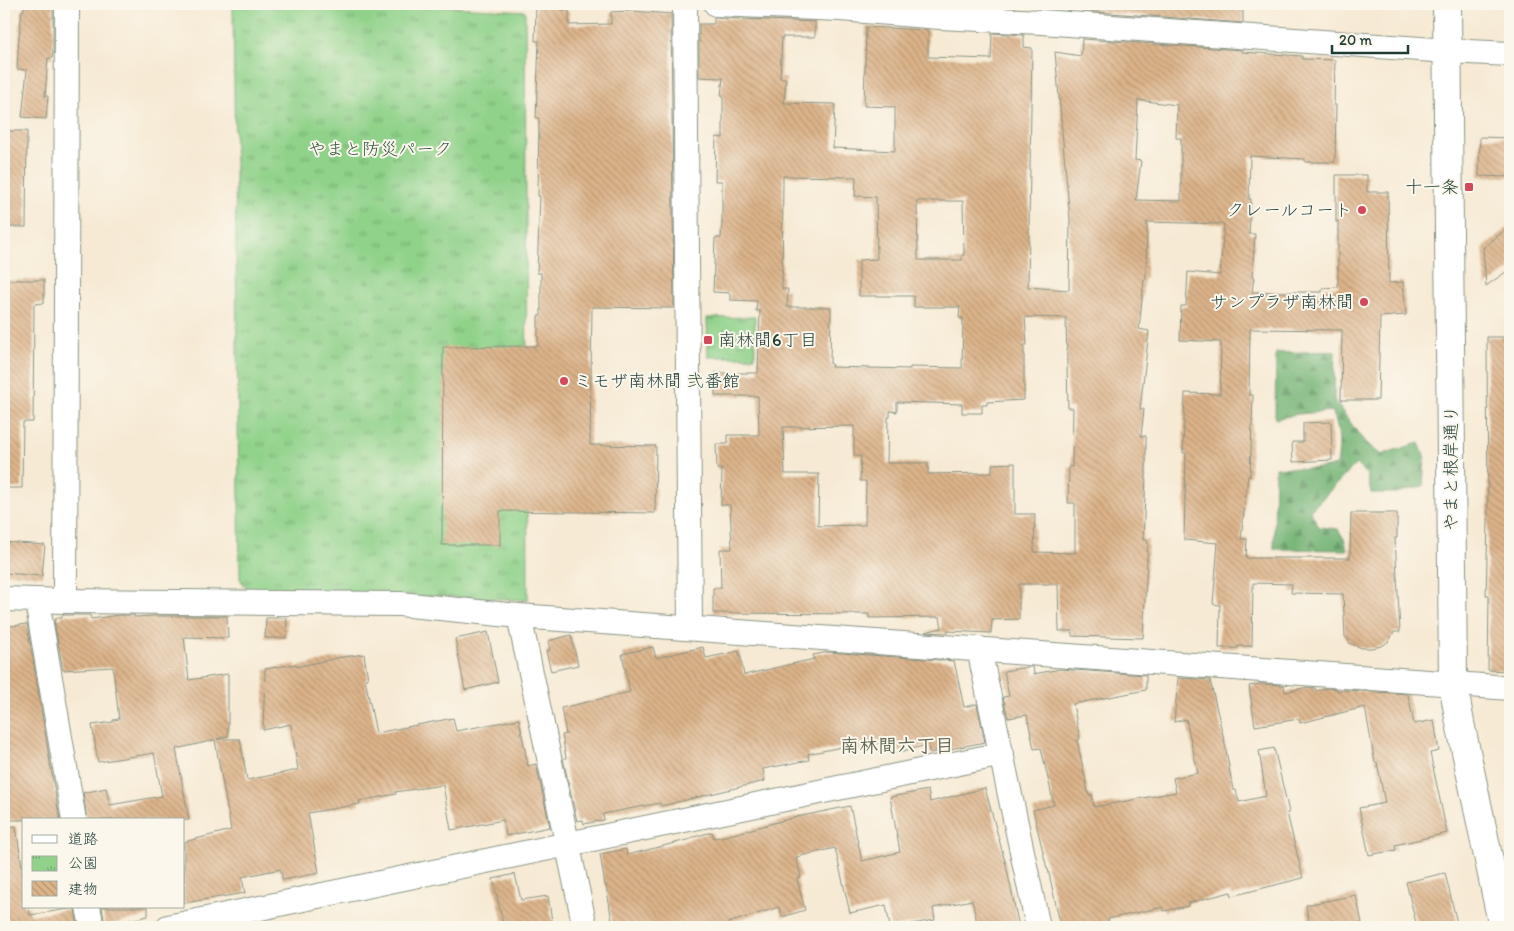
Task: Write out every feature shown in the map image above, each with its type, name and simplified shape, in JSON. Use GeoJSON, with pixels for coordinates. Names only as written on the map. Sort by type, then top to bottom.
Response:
{"type":"FeatureCollection","features":[{"type":"Feature","properties":{"kind":"street"},"geometry":{"type":"LineString","coordinates":[[65,601],[67,4]]}},
{"type":"Feature","properties":{"kind":"street"},"geometry":{"type":"LineString","coordinates":[[685,4],[690,628]]}},
{"type":"Feature","properties":{"kind":"street"},"geometry":{"type":"LineString","coordinates":[[716,4],[840,9],[1510,54]]}},
{"type":"Feature","properties":{"kind":"street","name":"やまと根岸通り"},"geometry":{"type":"LineString","coordinates":[[1447,4],[1453,683],[1458,715],[1503,927]]}},
{"type":"Feature","properties":{"kind":"street"},"geometry":{"type":"LineString","coordinates":[[4,598],[65,601],[400,604],[519,616],[1510,688]]}},
{"type":"Feature","properties":{"kind":"street"},"geometry":{"type":"LineString","coordinates":[[37,600],[74,818]]}},
{"type":"Feature","properties":{"kind":"street"},"geometry":{"type":"LineString","coordinates":[[519,616],[585,927]]}},
{"type":"Feature","properties":{"kind":"street"},"geometry":{"type":"LineString","coordinates":[[980,649],[1038,927]]}},
{"type":"Feature","properties":{"kind":"street"},"geometry":{"type":"LineString","coordinates":[[168,927],[1002,754]]}},
{"type":"Feature","properties":{"kind":"street"},"geometry":{"type":"LineString","coordinates":[[88,908],[92,927]]}},
{"type":"Feature","properties":{"kind":"green space","name":"やまと防災パーク"},"geometry":{"type":"Polygon","coordinates":[[[233,4],[404,4],[525,11],[528,600],[247,589],[240,579],[233,4]]]}},
{"type":"Feature","properties":{"kind":"green space"},"geometry":{"type":"Polygon","coordinates":[[[755,317],[755,357],[708,357],[707,318],[755,317]]]}},
{"type":"Feature","properties":{"kind":"green space"},"geometry":{"type":"Polygon","coordinates":[[[1335,351],[1334,400],[1363,440],[1381,455],[1419,443],[1425,458],[1423,486],[1396,493],[1371,493],[1367,475],[1356,464],[1310,511],[1319,527],[1338,529],[1345,541],[1347,550],[1274,549],[1275,467],[1314,469],[1337,465],[1339,444],[1337,424],[1332,411],[1298,414],[1275,419],[1276,353],[1335,351]]]}},
{"type":"Feature","properties":{"kind":"building"},"geometry":{"type":"Polygon","coordinates":[[[24,4],[53,4],[53,52],[52,58],[48,58],[45,96],[48,96],[46,119],[22,117],[27,70],[17,69],[24,4]]]}},
{"type":"Feature","properties":{"kind":"building"},"geometry":{"type":"Polygon","coordinates":[[[1085,4],[1243,4],[1243,23],[1084,11],[1085,4]]]}},
{"type":"Feature","properties":{"kind":"building"},"geometry":{"type":"Polygon","coordinates":[[[536,5],[562,5],[563,11],[569,11],[569,25],[611,24],[611,12],[632,11],[671,14],[674,308],[592,307],[590,445],[656,446],[655,513],[500,511],[500,545],[442,545],[443,347],[538,346],[538,316],[541,316],[541,273],[537,273],[540,196],[538,196],[539,118],[536,118],[539,41],[535,41],[536,5]]]}},
{"type":"Feature","properties":{"kind":"building"},"geometry":{"type":"Polygon","coordinates":[[[714,18],[815,22],[815,37],[782,37],[780,78],[786,78],[784,103],[835,104],[833,148],[895,151],[895,107],[864,106],[866,27],[928,30],[928,57],[991,59],[992,33],[1024,35],[1024,47],[1032,48],[1028,287],[1069,290],[1070,220],[1055,52],[1081,56],[1082,39],[1242,50],[1242,52],[1302,56],[1302,59],[1335,60],[1335,162],[1305,162],[1305,159],[1250,156],[1249,199],[1251,199],[1249,234],[1255,234],[1252,292],[1322,292],[1322,288],[1338,287],[1336,175],[1367,175],[1367,192],[1388,192],[1389,283],[1403,282],[1406,315],[1380,317],[1378,400],[1341,400],[1342,330],[1250,329],[1249,395],[1253,395],[1250,476],[1248,476],[1241,539],[1247,539],[1246,558],[1350,558],[1351,513],[1397,513],[1397,538],[1395,538],[1400,632],[1394,632],[1389,641],[1382,646],[1362,648],[1349,643],[1345,637],[1343,594],[1291,593],[1292,584],[1253,583],[1252,646],[1219,648],[1220,605],[1213,604],[1218,543],[1184,540],[1186,453],[1183,453],[1185,393],[1220,394],[1221,342],[1180,340],[1181,306],[1186,306],[1188,272],[1220,275],[1224,224],[1147,222],[1146,279],[1144,279],[1139,329],[1149,331],[1140,409],[1144,409],[1141,436],[1146,436],[1143,540],[1148,540],[1143,638],[1072,636],[1072,631],[1059,631],[1058,584],[1019,584],[1019,619],[992,620],[991,633],[925,632],[942,628],[940,617],[869,618],[869,614],[713,613],[713,588],[721,588],[720,549],[732,549],[730,505],[721,505],[722,469],[717,469],[716,444],[728,444],[728,435],[759,435],[758,396],[715,396],[715,373],[758,373],[760,311],[756,311],[757,301],[730,300],[730,293],[713,292],[715,238],[721,238],[722,223],[722,181],[715,181],[716,137],[723,138],[723,95],[721,95],[723,78],[699,77],[699,24],[714,24],[714,18]],[[1138,100],[1135,160],[1141,161],[1136,200],[1181,201],[1181,138],[1176,138],[1177,105],[1138,100]],[[783,176],[782,289],[788,289],[787,307],[831,307],[831,367],[962,368],[963,318],[959,318],[960,307],[914,307],[914,296],[859,296],[859,260],[877,259],[876,197],[855,196],[856,177],[783,176]],[[917,201],[918,260],[962,260],[962,255],[964,255],[963,201],[917,201]],[[1025,317],[1027,345],[1024,345],[1024,400],[987,402],[987,405],[982,405],[982,413],[962,413],[962,404],[897,402],[897,412],[890,411],[890,417],[888,417],[887,463],[928,463],[928,474],[992,473],[992,464],[1015,463],[1015,514],[1035,514],[1034,552],[1075,553],[1075,503],[1068,503],[1069,466],[1072,467],[1073,408],[1068,408],[1066,318],[1025,317]],[[854,426],[783,427],[785,474],[819,474],[818,526],[865,525],[866,481],[860,481],[861,456],[854,456],[854,426]]]}},
{"type":"Feature","properties":{"kind":"building"},"geometry":{"type":"Polygon","coordinates":[[[4,131],[27,131],[26,227],[4,227],[4,131]]]}},
{"type":"Feature","properties":{"kind":"building"},"geometry":{"type":"Polygon","coordinates":[[[1480,137],[1510,138],[1510,177],[1479,176],[1480,137]]]}},
{"type":"Feature","properties":{"kind":"building"},"geometry":{"type":"Polygon","coordinates":[[[1510,226],[1510,269],[1486,286],[1483,248],[1510,226]]]}},
{"type":"Feature","properties":{"kind":"building"},"geometry":{"type":"Polygon","coordinates":[[[6,280],[44,280],[44,303],[34,304],[33,422],[23,422],[22,488],[4,488],[4,318],[7,318],[6,280]]]}},
{"type":"Feature","properties":{"kind":"building"},"geometry":{"type":"Polygon","coordinates":[[[1487,337],[1510,337],[1510,671],[1488,670],[1489,595],[1486,595],[1488,522],[1487,337]]]}},
{"type":"Feature","properties":{"kind":"building"},"geometry":{"type":"Polygon","coordinates":[[[1331,422],[1332,460],[1293,462],[1292,442],[1303,442],[1303,423],[1331,422]]]}},
{"type":"Feature","properties":{"kind":"building"},"geometry":{"type":"Polygon","coordinates":[[[4,542],[45,545],[42,576],[4,573],[4,542]]]}},
{"type":"Feature","properties":{"kind":"building"},"geometry":{"type":"Polygon","coordinates":[[[62,615],[90,615],[91,619],[119,615],[134,615],[134,617],[227,616],[228,638],[184,637],[189,680],[228,674],[228,736],[217,739],[240,739],[247,780],[298,770],[291,724],[263,730],[265,669],[296,664],[296,667],[364,654],[368,679],[365,679],[376,733],[453,718],[456,731],[519,719],[528,766],[536,764],[550,827],[506,836],[503,820],[451,830],[443,785],[395,792],[396,794],[359,801],[360,804],[308,813],[319,873],[283,880],[280,869],[242,877],[245,893],[185,903],[185,842],[231,830],[215,740],[176,749],[189,820],[185,820],[185,818],[87,818],[83,793],[106,788],[110,805],[162,796],[154,753],[98,762],[92,725],[113,722],[113,720],[119,719],[113,667],[63,670],[54,620],[62,618],[62,615]]]}},
{"type":"Feature","properties":{"kind":"building"},"geometry":{"type":"Polygon","coordinates":[[[266,618],[287,618],[286,638],[265,638],[266,618]]]}},
{"type":"Feature","properties":{"kind":"building"},"geometry":{"type":"Polygon","coordinates":[[[27,624],[60,818],[4,820],[4,627],[27,624]]]}},
{"type":"Feature","properties":{"kind":"building"},"geometry":{"type":"Polygon","coordinates":[[[488,632],[498,682],[465,690],[455,639],[488,632]]]}},
{"type":"Feature","properties":{"kind":"building"},"geometry":{"type":"Polygon","coordinates":[[[571,635],[578,665],[551,671],[546,651],[550,650],[548,641],[571,635]]]}},
{"type":"Feature","properties":{"kind":"building"},"geometry":{"type":"Polygon","coordinates":[[[653,647],[656,658],[703,647],[706,658],[739,651],[744,675],[814,659],[813,655],[828,652],[954,661],[964,707],[977,704],[985,742],[930,753],[928,745],[890,754],[888,741],[852,750],[851,745],[808,754],[809,760],[763,769],[765,781],[661,806],[660,803],[603,814],[604,820],[584,824],[583,820],[577,821],[563,759],[566,758],[562,735],[566,734],[561,708],[630,692],[622,654],[653,647]]]}},
{"type":"Feature","properties":{"kind":"building"},"geometry":{"type":"Polygon","coordinates":[[[1033,667],[1034,674],[1060,669],[1146,675],[1146,690],[1073,704],[1080,739],[1077,740],[1089,796],[1092,795],[1094,807],[1176,792],[1173,778],[1198,773],[1186,719],[1174,722],[1178,678],[1210,680],[1225,744],[1233,790],[1236,790],[1239,802],[1266,796],[1259,751],[1274,748],[1303,878],[1232,896],[1231,892],[1188,903],[1188,906],[1164,911],[1163,907],[1108,919],[1109,924],[1095,927],[1061,927],[1033,810],[1054,805],[1041,748],[1034,749],[1027,715],[1008,718],[1003,697],[1009,696],[1004,671],[1033,667]]]}},
{"type":"Feature","properties":{"kind":"building"},"geometry":{"type":"Polygon","coordinates":[[[1261,684],[1284,685],[1285,692],[1308,687],[1315,688],[1316,691],[1327,688],[1337,689],[1337,691],[1408,694],[1414,724],[1434,720],[1439,751],[1430,753],[1447,833],[1395,845],[1396,850],[1369,855],[1359,808],[1385,803],[1377,762],[1375,763],[1365,707],[1300,723],[1299,719],[1255,726],[1249,686],[1261,684]]]}},
{"type":"Feature","properties":{"kind":"building"},"geometry":{"type":"Polygon","coordinates":[[[985,788],[1006,865],[1019,927],[978,927],[972,900],[933,908],[935,920],[894,927],[890,927],[886,905],[850,913],[835,848],[796,857],[801,877],[797,879],[805,910],[782,917],[779,907],[728,923],[730,927],[613,927],[600,854],[626,849],[627,855],[712,832],[714,838],[726,836],[792,818],[850,806],[862,861],[900,852],[890,797],[928,790],[930,802],[985,788]]]}},
{"type":"Feature","properties":{"kind":"building"},"geometry":{"type":"Polygon","coordinates":[[[16,826],[22,866],[22,908],[29,908],[30,915],[75,908],[78,927],[4,927],[4,827],[16,826]]]}},
{"type":"Feature","properties":{"kind":"building"},"geometry":{"type":"Polygon","coordinates":[[[1445,873],[1458,927],[1417,927],[1406,882],[1445,873]]]}},
{"type":"Feature","properties":{"kind":"building"},"geometry":{"type":"Polygon","coordinates":[[[515,874],[521,900],[548,896],[553,927],[504,927],[493,879],[515,874]]]}},
{"type":"Feature","properties":{"kind":"building"},"geometry":{"type":"Polygon","coordinates":[[[1356,895],[1362,923],[1342,927],[1310,927],[1306,905],[1356,895]]]}},
{"type":"Feature","properties":{"kind":"building"},"geometry":{"type":"Polygon","coordinates":[[[102,908],[148,908],[148,916],[105,926],[102,908]]]}},
{"type":"Feature","properties":{"kind":"place","name":"十一条"},"geometry":{"type":"Point","coordinates":[1469,187]}},
{"type":"Feature","properties":{"kind":"place","name":"クレールコート"},"geometry":{"type":"Point","coordinates":[1362,210]}},
{"type":"Feature","properties":{"kind":"place","name":"サンプラザ南林間"},"geometry":{"type":"Point","coordinates":[1364,302]}},
{"type":"Feature","properties":{"kind":"place","name":"南林間6丁目"},"geometry":{"type":"Point","coordinates":[708,340]}},
{"type":"Feature","properties":{"kind":"place","name":"ミモザ南林間 弐番館"},"geometry":{"type":"Point","coordinates":[564,381]}},
{"type":"Feature","properties":{"kind":"district","name":"南林間六丁目"},"geometry":{"type":"Point","coordinates":[897,745]}}]}
